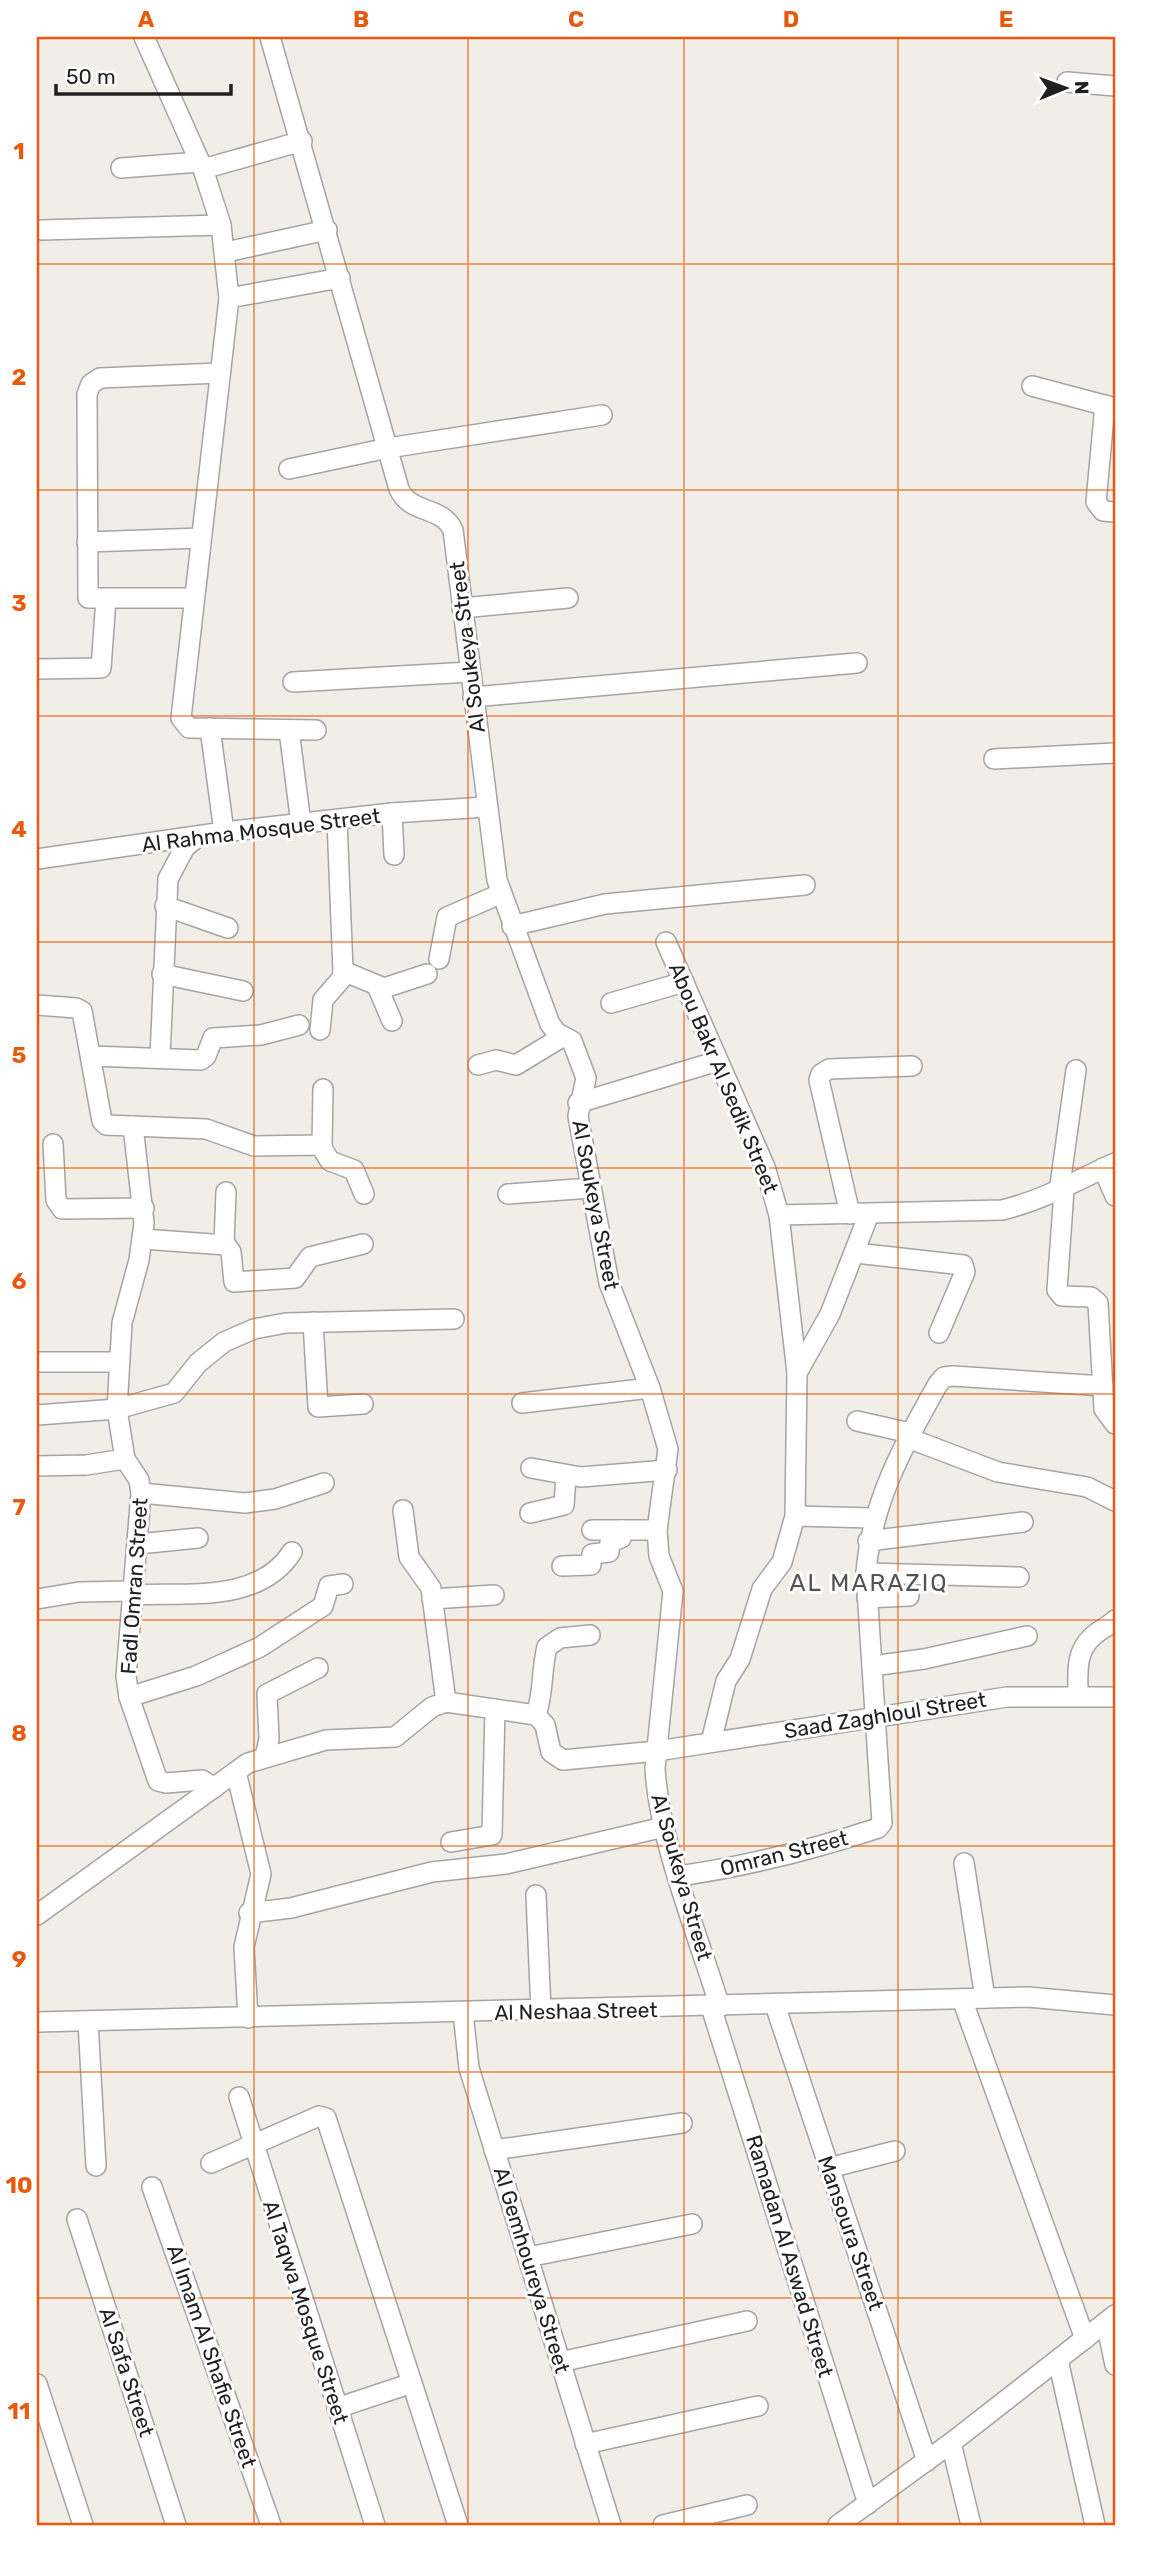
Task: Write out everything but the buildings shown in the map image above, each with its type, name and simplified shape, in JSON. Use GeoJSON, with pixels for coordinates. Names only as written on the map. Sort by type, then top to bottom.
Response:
{"type":"FeatureCollection","features":[{"type":"Feature","properties":{"kind":"street"},"geometry":{"type":"LineString","coordinates":[[144,37],[202,165],[221,225],[229,298],[181,718],[190,727],[316,730]]}},
{"type":"Feature","properties":{"kind":"street","name":"Al Soukeya Street"},"geometry":{"type":"LineString","coordinates":[[270,37],[403,497],[417,508],[443,515],[453,530],[486,807],[500,894],[550,1024],[562,1037],[575,1045],[586,1078],[586,1087],[578,1103],[578,1116],[609,1283],[664,1428],[667,1470],[657,1530],[659,1556],[673,1591],[657,1751],[656,1790],[664,1827],[716,2007]]}},
{"type":"Feature","properties":{"kind":"street"},"geometry":{"type":"LineString","coordinates":[[1067,82],[1115,86]]}},
{"type":"Feature","properties":{"kind":"street"},"geometry":{"type":"LineString","coordinates":[[121,168],[202,165],[302,141]]}},
{"type":"Feature","properties":{"kind":"street"},"geometry":{"type":"LineString","coordinates":[[41,230],[221,225]]}},
{"type":"Feature","properties":{"kind":"street"},"geometry":{"type":"LineString","coordinates":[[226,253],[327,230]]}},
{"type":"Feature","properties":{"kind":"street"},"geometry":{"type":"LineString","coordinates":[[229,298],[340,278]]}},
{"type":"Feature","properties":{"kind":"street"},"geometry":{"type":"LineString","coordinates":[[194,598],[91,599],[86,594],[87,394],[91,384],[100,378],[219,373]]}},
{"type":"Feature","properties":{"kind":"street"},"geometry":{"type":"LineString","coordinates":[[1032,386],[1110,406],[1096,502],[1103,511],[1115,512]]}},
{"type":"Feature","properties":{"kind":"street"},"geometry":{"type":"LineString","coordinates":[[289,469],[388,448],[602,415]]}},
{"type":"Feature","properties":{"kind":"street"},"geometry":{"type":"LineString","coordinates":[[87,542],[201,538]]}},
{"type":"Feature","properties":{"kind":"street"},"geometry":{"type":"LineString","coordinates":[[463,608],[568,598]]}},
{"type":"Feature","properties":{"kind":"street"},"geometry":{"type":"LineString","coordinates":[[37,669],[101,668],[106,599]]}},
{"type":"Feature","properties":{"kind":"street"},"geometry":{"type":"LineString","coordinates":[[473,697],[857,663]]}},
{"type":"Feature","properties":{"kind":"street"},"geometry":{"type":"LineString","coordinates":[[293,681],[470,672]]}},
{"type":"Feature","properties":{"kind":"street"},"geometry":{"type":"LineString","coordinates":[[210,728],[224,832]]}},
{"type":"Feature","properties":{"kind":"street"},"geometry":{"type":"LineString","coordinates":[[289,730],[301,824]]}},
{"type":"Feature","properties":{"kind":"street"},"geometry":{"type":"LineString","coordinates":[[994,759],[1115,753]]}},
{"type":"Feature","properties":{"kind":"street","name":"Al Rahma Mosque Street"},"geometry":{"type":"LineString","coordinates":[[37,859],[224,832],[392,813],[486,807]]}},
{"type":"Feature","properties":{"kind":"street"},"geometry":{"type":"LineString","coordinates":[[392,813],[394,855]]}},
{"type":"Feature","properties":{"kind":"street"},"geometry":{"type":"LineString","coordinates":[[320,1030],[323,1000],[342,978],[343,971],[337,820]]}},
{"type":"Feature","properties":{"kind":"street"},"geometry":{"type":"LineString","coordinates":[[160,1057],[168,879],[174,862],[199,836]]}},
{"type":"Feature","properties":{"kind":"street"},"geometry":{"type":"LineString","coordinates":[[512,926],[617,902],[806,885]]}},
{"type":"Feature","properties":{"kind":"street"},"geometry":{"type":"LineString","coordinates":[[343,971],[377,986],[390,987],[433,966],[447,917],[500,894]]}},
{"type":"Feature","properties":{"kind":"street"},"geometry":{"type":"LineString","coordinates":[[166,906],[228,928]]}},
{"type":"Feature","properties":{"kind":"street","name":"Abou Bakr Al Sedik Street"},"geometry":{"type":"LineString","coordinates":[[666,942],[765,1167],[779,1215],[797,1373],[795,1516],[782,1562],[762,1589],[740,1659],[726,1681],[710,1742]]}},
{"type":"Feature","properties":{"kind":"street"},"geometry":{"type":"LineString","coordinates":[[162,974],[243,991]]}},
{"type":"Feature","properties":{"kind":"street"},"geometry":{"type":"LineString","coordinates":[[611,1003],[684,982]]}},
{"type":"Feature","properties":{"kind":"street"},"geometry":{"type":"LineString","coordinates":[[377,986],[392,1021]]}},
{"type":"Feature","properties":{"kind":"street"},"geometry":{"type":"LineString","coordinates":[[37,1005],[76,1008],[84,1018],[103,1123],[108,1126],[206,1129],[254,1146],[322,1146]]}},
{"type":"Feature","properties":{"kind":"street"},"geometry":{"type":"LineString","coordinates":[[91,1056],[201,1060],[206,1056],[214,1038],[261,1035],[299,1025]]}},
{"type":"Feature","properties":{"kind":"street"},"geometry":{"type":"LineString","coordinates":[[478,1065],[492,1060],[516,1065],[562,1037]]}},
{"type":"Feature","properties":{"kind":"street"},"geometry":{"type":"LineString","coordinates":[[578,1103],[718,1061]]}},
{"type":"Feature","properties":{"kind":"street"},"geometry":{"type":"LineString","coordinates":[[797,1373],[830,1314],[856,1253],[859,1214],[819,1080],[821,1074],[829,1069],[912,1066]]}},
{"type":"Feature","properties":{"kind":"street"},"geometry":{"type":"LineString","coordinates":[[1076,1070],[1062,1191],[1057,1290],[1062,1296],[1091,1297],[1098,1303],[1104,1409],[1115,1424]]}},
{"type":"Feature","properties":{"kind":"street"},"geometry":{"type":"LineString","coordinates":[[323,1089],[322,1146],[331,1161],[354,1170],[364,1194]]}},
{"type":"Feature","properties":{"kind":"street","name":"Fadl Omran Street"},"geometry":{"type":"LineString","coordinates":[[132,1126],[144,1208],[143,1239],[122,1323],[117,1362],[117,1409],[125,1459],[139,1480],[141,1493],[126,1676],[129,1697],[158,1780],[166,1783],[202,1780],[214,1788]]}},
{"type":"Feature","properties":{"kind":"street"},"geometry":{"type":"LineString","coordinates":[[53,1144],[56,1200],[62,1209],[144,1208]]}},
{"type":"Feature","properties":{"kind":"street"},"geometry":{"type":"LineString","coordinates":[[779,1215],[1002,1210],[1034,1203],[1109,1165],[1115,1196]]}},
{"type":"Feature","properties":{"kind":"street"},"geometry":{"type":"LineString","coordinates":[[508,1194],[591,1188]]}},
{"type":"Feature","properties":{"kind":"street"},"geometry":{"type":"LineString","coordinates":[[226,1192],[224,1244],[231,1252],[234,1282],[295,1278],[310,1257],[363,1244]]}},
{"type":"Feature","properties":{"kind":"street"},"geometry":{"type":"LineString","coordinates":[[143,1239],[224,1244]]}},
{"type":"Feature","properties":{"kind":"street"},"geometry":{"type":"LineString","coordinates":[[856,1253],[963,1265],[965,1272],[939,1333]]}},
{"type":"Feature","properties":{"kind":"street"},"geometry":{"type":"LineString","coordinates":[[37,1415],[117,1409],[174,1393],[207,1356],[224,1342],[254,1329],[313,1322],[454,1319]]}},
{"type":"Feature","properties":{"kind":"street"},"geometry":{"type":"LineString","coordinates":[[313,1322],[318,1407],[363,1404]]}},
{"type":"Feature","properties":{"kind":"street"},"geometry":{"type":"LineString","coordinates":[[37,1362],[117,1362]]}},
{"type":"Feature","properties":{"kind":"street"},"geometry":{"type":"LineString","coordinates":[[876,1717],[867,1598],[868,1541],[873,1518],[909,1435],[938,1384],[953,1376],[1103,1387]]}},
{"type":"Feature","properties":{"kind":"street"},"geometry":{"type":"LineString","coordinates":[[522,1403],[650,1388]]}},
{"type":"Feature","properties":{"kind":"street"},"geometry":{"type":"LineString","coordinates":[[857,1421],[909,1435],[998,1472],[1087,1487],[1115,1501]]}},
{"type":"Feature","properties":{"kind":"street"},"geometry":{"type":"LineString","coordinates":[[37,1466],[86,1465],[125,1459]]}},
{"type":"Feature","properties":{"kind":"street"},"geometry":{"type":"LineString","coordinates":[[531,1468],[566,1475],[667,1470]]}},
{"type":"Feature","properties":{"kind":"street"},"geometry":{"type":"LineString","coordinates":[[530,1513],[564,1505],[566,1475]]}},
{"type":"Feature","properties":{"kind":"street"},"geometry":{"type":"LineString","coordinates":[[141,1493],[245,1503],[275,1499],[324,1483]]}},
{"type":"Feature","properties":{"kind":"street"},"geometry":{"type":"LineString","coordinates":[[403,1510],[409,1557],[415,1569],[429,1583],[446,1702]]}},
{"type":"Feature","properties":{"kind":"street"},"geometry":{"type":"LineString","coordinates":[[795,1516],[873,1518]]}},
{"type":"Feature","properties":{"kind":"street"},"geometry":{"type":"LineString","coordinates":[[868,1541],[1023,1522]]}},
{"type":"Feature","properties":{"kind":"street"},"geometry":{"type":"LineString","coordinates":[[592,1530],[657,1530]]}},
{"type":"Feature","properties":{"kind":"street"},"geometry":{"type":"LineString","coordinates":[[562,1566],[591,1565],[592,1554],[608,1552],[610,1542],[620,1539],[622,1530]]}},
{"type":"Feature","properties":{"kind":"street"},"geometry":{"type":"LineString","coordinates":[[138,1544],[198,1538]]}},
{"type":"Feature","properties":{"kind":"street"},"geometry":{"type":"LineString","coordinates":[[37,1599],[79,1592],[192,1592],[202,1596],[259,1581],[278,1570],[292,1552]]}},
{"type":"Feature","properties":{"kind":"street"},"geometry":{"type":"LineString","coordinates":[[866,1573],[1019,1577]]}},
{"type":"Feature","properties":{"kind":"street"},"geometry":{"type":"LineString","coordinates":[[129,1697],[196,1676],[260,1647],[323,1606],[329,1586],[343,1584]]}},
{"type":"Feature","properties":{"kind":"street"},"geometry":{"type":"LineString","coordinates":[[432,1599],[494,1595]]}},
{"type":"Feature","properties":{"kind":"street"},"geometry":{"type":"LineString","coordinates":[[867,1598],[909,1596]]}},
{"type":"Feature","properties":{"kind":"street"},"geometry":{"type":"LineString","coordinates":[[1078,1695],[1077,1662],[1083,1649],[1091,1638],[1115,1620]]}},
{"type":"Feature","properties":{"kind":"street"},"geometry":{"type":"LineString","coordinates":[[37,1915],[236,1772],[265,1757],[326,1740],[395,1737],[432,1707],[446,1702],[536,1715],[541,1699],[547,1647],[560,1638],[590,1635]]}},
{"type":"Feature","properties":{"kind":"street"},"geometry":{"type":"LineString","coordinates":[[872,1666],[924,1659],[1027,1636]]}},
{"type":"Feature","properties":{"kind":"street"},"geometry":{"type":"LineString","coordinates":[[265,1757],[269,1740],[267,1694],[318,1668]]}},
{"type":"Feature","properties":{"kind":"street","name":"Saad Zaghloul Street"},"geometry":{"type":"LineString","coordinates":[[536,1715],[545,1724],[551,1752],[559,1760],[657,1751],[1007,1697],[1115,1697]]}},
{"type":"Feature","properties":{"kind":"street"},"geometry":{"type":"LineString","coordinates":[[452,1842],[492,1835],[495,1709]]}},
{"type":"Feature","properties":{"kind":"street","name":"Omran Street"},"geometry":{"type":"LineString","coordinates":[[679,1876],[746,1866],[812,1850],[878,1828],[883,1820],[876,1717]]}},
{"type":"Feature","properties":{"kind":"street"},"geometry":{"type":"LineString","coordinates":[[236,1772],[261,1874],[259,1892],[249,1913],[244,1947],[248,2018]]}},
{"type":"Feature","properties":{"kind":"street"},"geometry":{"type":"LineString","coordinates":[[249,1913],[291,1908],[432,1872],[506,1864],[664,1827]]}},
{"type":"Feature","properties":{"kind":"street"},"geometry":{"type":"LineString","coordinates":[[964,1863],[985,1998]]}},
{"type":"Feature","properties":{"kind":"street"},"geometry":{"type":"LineString","coordinates":[[536,1895],[541,2011]]}},
{"type":"Feature","properties":{"kind":"street","name":"Al Neshaa Street"},"geometry":{"type":"LineString","coordinates":[[37,2022],[716,2007],[1028,1997],[1115,2006]]}},
{"type":"Feature","properties":{"kind":"street"},"geometry":{"type":"LineString","coordinates":[[962,1999],[1085,2339]]}},
{"type":"Feature","properties":{"kind":"street","name":"Mansoura Street"},"geometry":{"type":"LineString","coordinates":[[775,2005],[927,2460]]}},
{"type":"Feature","properties":{"kind":"street","name":"Ramadan Al Aswad Street"},"geometry":{"type":"LineString","coordinates":[[716,2007],[868,2504]]}},
{"type":"Feature","properties":{"kind":"street","name":"Al Gemhoureya Street"},"geometry":{"type":"LineString","coordinates":[[463,2013],[469,2068],[611,2525]]}},
{"type":"Feature","properties":{"kind":"street"},"geometry":{"type":"LineString","coordinates":[[88,2021],[96,2166]]}},
{"type":"Feature","properties":{"kind":"street","name":"Al Taqwa Mosque Street"},"geometry":{"type":"LineString","coordinates":[[239,2097],[252,2145],[375,2525]]}},
{"type":"Feature","properties":{"kind":"street"},"geometry":{"type":"LineString","coordinates":[[211,2163],[319,2116],[326,2118],[458,2525]]}},
{"type":"Feature","properties":{"kind":"street"},"geometry":{"type":"LineString","coordinates":[[494,2150],[682,2123]]}},
{"type":"Feature","properties":{"kind":"street"},"geometry":{"type":"LineString","coordinates":[[829,2168],[895,2151]]}},
{"type":"Feature","properties":{"kind":"street","name":"Al Imam Al Shafie Street"},"geometry":{"type":"LineString","coordinates":[[152,2187],[271,2525]]}},
{"type":"Feature","properties":{"kind":"street","name":"Al Safa Street"},"geometry":{"type":"LineString","coordinates":[[77,2219],[176,2525]]}},
{"type":"Feature","properties":{"kind":"street"},"geometry":{"type":"LineString","coordinates":[[528,2257],[692,2224]]}},
{"type":"Feature","properties":{"kind":"street"},"geometry":{"type":"LineString","coordinates":[[838,2525],[951,2443],[1110,2319]]}},
{"type":"Feature","properties":{"kind":"street"},"geometry":{"type":"LineString","coordinates":[[1110,2319],[1115,2365]]}},
{"type":"Feature","properties":{"kind":"street"},"geometry":{"type":"LineString","coordinates":[[560,2362],[747,2321]]}},
{"type":"Feature","properties":{"kind":"street"},"geometry":{"type":"LineString","coordinates":[[1058,2360],[1095,2525]]}},
{"type":"Feature","properties":{"kind":"street"},"geometry":{"type":"LineString","coordinates":[[337,2408],[412,2383]]}},
{"type":"Feature","properties":{"kind":"street"},"geometry":{"type":"LineString","coordinates":[[37,2384],[83,2525]]}},
{"type":"Feature","properties":{"kind":"street"},"geometry":{"type":"LineString","coordinates":[[585,2444],[758,2406]]}},
{"type":"Feature","properties":{"kind":"street"},"geometry":{"type":"LineString","coordinates":[[951,2443],[971,2525]]}},
{"type":"Feature","properties":{"kind":"street"},"geometry":{"type":"LineString","coordinates":[[663,2525],[747,2505]]}},
{"type":"Feature","properties":{"kind":"district","name":"AL MARAZIQ"},"geometry":{"type":"Point","coordinates":[869,1583]}}]}
